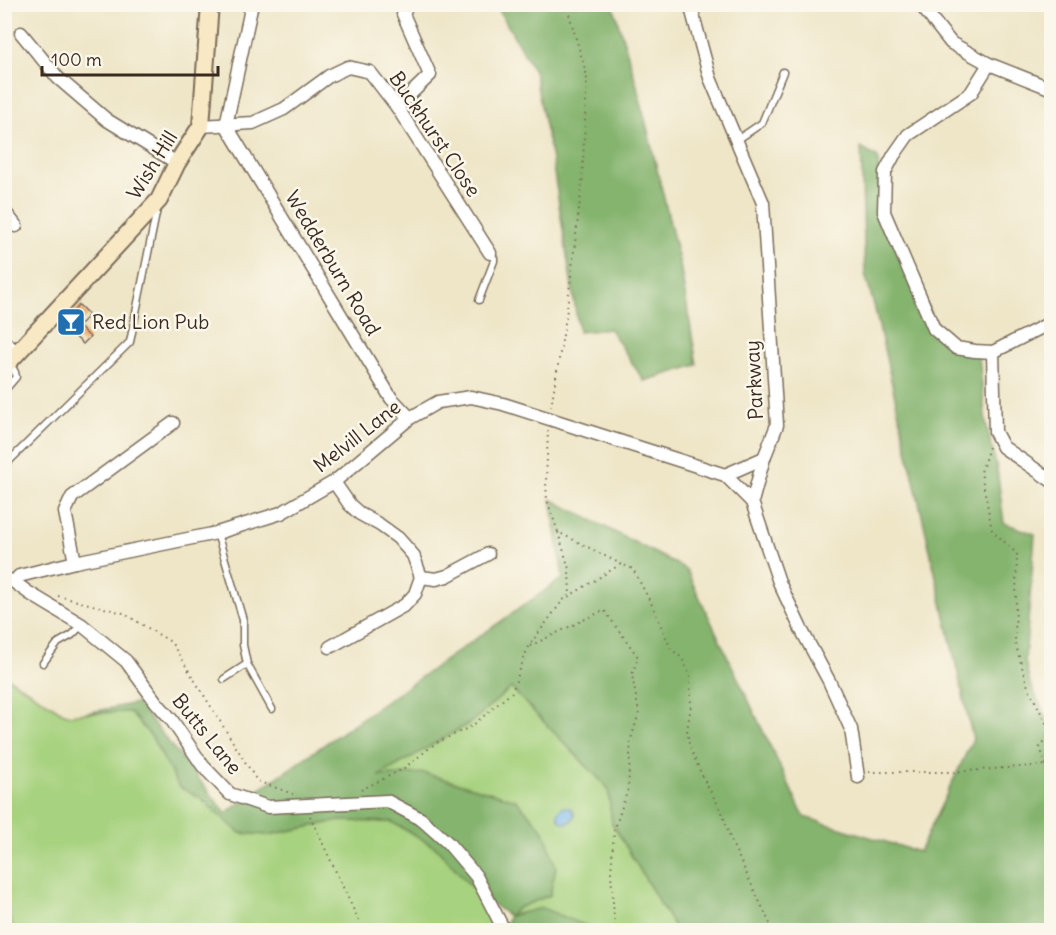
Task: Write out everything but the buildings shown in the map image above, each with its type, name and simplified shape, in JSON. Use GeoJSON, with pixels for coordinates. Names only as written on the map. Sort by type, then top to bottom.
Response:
{"type":"FeatureCollection","features":[{"type":"Feature","properties":{"kind":"street","name":"Wish Hill"},"geometry":{"type":"LineString","coordinates":[[10,360],[159,200],[177,163],[201,126],[210,4]]}},
{"type":"Feature","properties":{"kind":"street"},"geometry":{"type":"LineString","coordinates":[[226,124],[252,4]]}},
{"type":"Feature","properties":{"kind":"street"},"geometry":{"type":"LineString","coordinates":[[397,107],[430,75],[403,14],[408,4]]}},
{"type":"Feature","properties":{"kind":"street","name":"Parkway"},"geometry":{"type":"LineString","coordinates":[[690,4],[710,78],[763,203],[777,425],[764,458],[752,502]]}},
{"type":"Feature","properties":{"kind":"street"},"geometry":{"type":"LineString","coordinates":[[920,4],[951,43],[989,64],[1052,89]]}},
{"type":"Feature","properties":{"kind":"street"},"geometry":{"type":"LineString","coordinates":[[21,33],[58,78],[107,120],[177,163]]}},
{"type":"Feature","properties":{"kind":"street"},"geometry":{"type":"LineString","coordinates":[[989,64],[971,93],[908,135],[898,148],[885,172],[884,212],[934,329],[956,348],[993,352],[1052,322]]}},
{"type":"Feature","properties":{"kind":"street","name":"Buckhurst Close"},"geometry":{"type":"LineString","coordinates":[[201,126],[254,123],[284,109],[329,76],[348,67],[370,72],[397,107],[490,253]]}},
{"type":"Feature","properties":{"kind":"street","name":"Wedderburn Road"},"geometry":{"type":"LineString","coordinates":[[226,124],[391,398],[410,418]]}},
{"type":"Feature","properties":{"kind":"street"},"geometry":{"type":"LineString","coordinates":[[4,211],[16,226]]}},
{"type":"Feature","properties":{"kind":"street"},"geometry":{"type":"LineString","coordinates":[[4,342],[10,360]]}},
{"type":"Feature","properties":{"kind":"street"},"geometry":{"type":"LineString","coordinates":[[993,352],[995,432],[1003,447],[1052,481]]}},
{"type":"Feature","properties":{"kind":"street","name":"Melvill Lane"},"geometry":{"type":"LineString","coordinates":[[9,580],[75,562],[216,533],[281,513],[334,482],[410,418],[438,402],[471,397],[503,404],[725,475]]}},
{"type":"Feature","properties":{"kind":"street"},"geometry":{"type":"LineString","coordinates":[[75,562],[65,512],[72,497],[173,423]]}},
{"type":"Feature","properties":{"kind":"street"},"geometry":{"type":"LineString","coordinates":[[764,458],[725,475],[752,502],[780,582],[851,729],[857,775]]}},
{"type":"Feature","properties":{"kind":"street"},"geometry":{"type":"LineString","coordinates":[[330,648],[405,605],[415,594],[421,577],[413,555],[398,538],[360,514],[350,505],[334,482]]}},
{"type":"Feature","properties":{"kind":"street"},"geometry":{"type":"LineString","coordinates":[[421,577],[436,579],[447,576],[488,554]]}},
{"type":"Feature","properties":{"kind":"street","name":"Butts Lane"},"geometry":{"type":"LineString","coordinates":[[9,580],[82,625],[126,661],[171,719],[202,766],[230,794],[267,807],[387,801],[421,819],[448,843],[476,876],[504,930]]}},
{"type":"Feature","properties":{"kind":"lane"},"geometry":{"type":"LineString","coordinates":[[736,140],[762,123],[783,72]]}},
{"type":"Feature","properties":{"kind":"lane"},"geometry":{"type":"LineString","coordinates":[[4,470],[6,465],[130,342],[159,200]]}},
{"type":"Feature","properties":{"kind":"lane"},"geometry":{"type":"LineString","coordinates":[[478,300],[494,261],[490,253]]}},
{"type":"Feature","properties":{"kind":"lane"},"geometry":{"type":"LineString","coordinates":[[4,391],[16,377],[10,360]]}},
{"type":"Feature","properties":{"kind":"lane"},"geometry":{"type":"LineString","coordinates":[[216,533],[243,620],[243,645],[247,664],[272,709]]}},
{"type":"Feature","properties":{"kind":"lane"},"geometry":{"type":"LineString","coordinates":[[43,663],[58,643],[82,625]]}},
{"type":"Feature","properties":{"kind":"lane"},"geometry":{"type":"LineString","coordinates":[[224,679],[247,664]]}},
{"type":"Feature","properties":{"kind":"path"},"geometry":{"type":"LineString","coordinates":[[566,4],[587,76],[587,87],[582,185],[566,317],[549,419],[546,482],[547,500],[569,569],[570,597]]}},
{"type":"Feature","properties":{"kind":"path"},"geometry":{"type":"LineString","coordinates":[[995,432],[981,471],[983,483],[992,530],[1017,554],[1015,643],[1028,687],[1051,733],[1040,747],[1046,765],[1052,773]]}},
{"type":"Feature","properties":{"kind":"path"},"geometry":{"type":"LineString","coordinates":[[558,532],[633,569],[671,649],[682,658],[690,676],[691,706],[687,730],[688,745],[722,812],[731,841],[773,930]]}},
{"type":"Feature","properties":{"kind":"path"},"geometry":{"type":"LineString","coordinates":[[353,794],[402,769],[436,743],[472,726],[512,692],[528,647],[563,600],[621,564]]}},
{"type":"Feature","properties":{"kind":"path"},"geometry":{"type":"LineString","coordinates":[[54,595],[123,613],[171,642],[257,780],[298,796]]}},
{"type":"Feature","properties":{"kind":"path"},"geometry":{"type":"LineString","coordinates":[[528,647],[604,610],[638,657],[632,675],[639,713],[631,739],[628,789],[614,831],[611,873],[615,930]]}},
{"type":"Feature","properties":{"kind":"path"},"geometry":{"type":"LineString","coordinates":[[857,775],[870,772],[952,772],[1046,765]]}},
{"type":"Feature","properties":{"kind":"path"},"geometry":{"type":"LineString","coordinates":[[313,824],[363,930]]}},
{"type":"Feature","properties":{"kind":"green space"},"geometry":{"type":"Polygon","coordinates":[[[496,5],[613,5],[636,82],[680,265],[697,365],[644,381],[610,329],[579,332],[552,160],[534,71],[496,5]]]}},
{"type":"Feature","properties":{"kind":"green space"},"geometry":{"type":"Polygon","coordinates":[[[861,148],[878,158],[881,213],[943,339],[979,357],[986,424],[997,469],[1004,523],[1035,534],[1025,661],[1030,684],[1051,727],[1051,930],[676,930],[612,823],[608,788],[511,688],[470,723],[379,776],[424,773],[516,800],[544,831],[556,867],[550,895],[518,908],[509,916],[476,892],[437,848],[392,822],[338,821],[268,835],[240,833],[199,797],[179,787],[151,736],[130,712],[86,713],[137,703],[226,813],[563,578],[551,499],[686,569],[804,817],[919,852],[973,739],[865,274],[861,148]]]}},
{"type":"Feature","properties":{"kind":"green space"},"geometry":{"type":"Polygon","coordinates":[[[5,676],[70,715],[129,712],[151,736],[179,787],[199,797],[240,833],[268,835],[338,821],[392,822],[437,848],[476,892],[495,930],[13,930],[5,910],[5,676]]]}},
{"type":"Feature","properties":{"kind":"green space"},"geometry":{"type":"Polygon","coordinates":[[[511,688],[608,788],[612,823],[676,930],[593,930],[524,912],[509,916],[518,908],[550,895],[377,776],[470,723],[511,688]]]}},
{"type":"Feature","properties":{"kind":"green space"},"geometry":{"type":"Polygon","coordinates":[[[542,908],[593,930],[508,930],[506,923],[509,916],[542,908]]]}},
{"type":"Feature","properties":{"kind":"water"},"geometry":{"type":"Polygon","coordinates":[[[566,807],[572,809],[574,815],[572,821],[566,823],[560,821],[558,815],[560,809],[566,807]]]}},
{"type":"Feature","properties":{"kind":"place","name":"Red Lion Pub"},"geometry":{"type":"Point","coordinates":[71,322]}}]}
